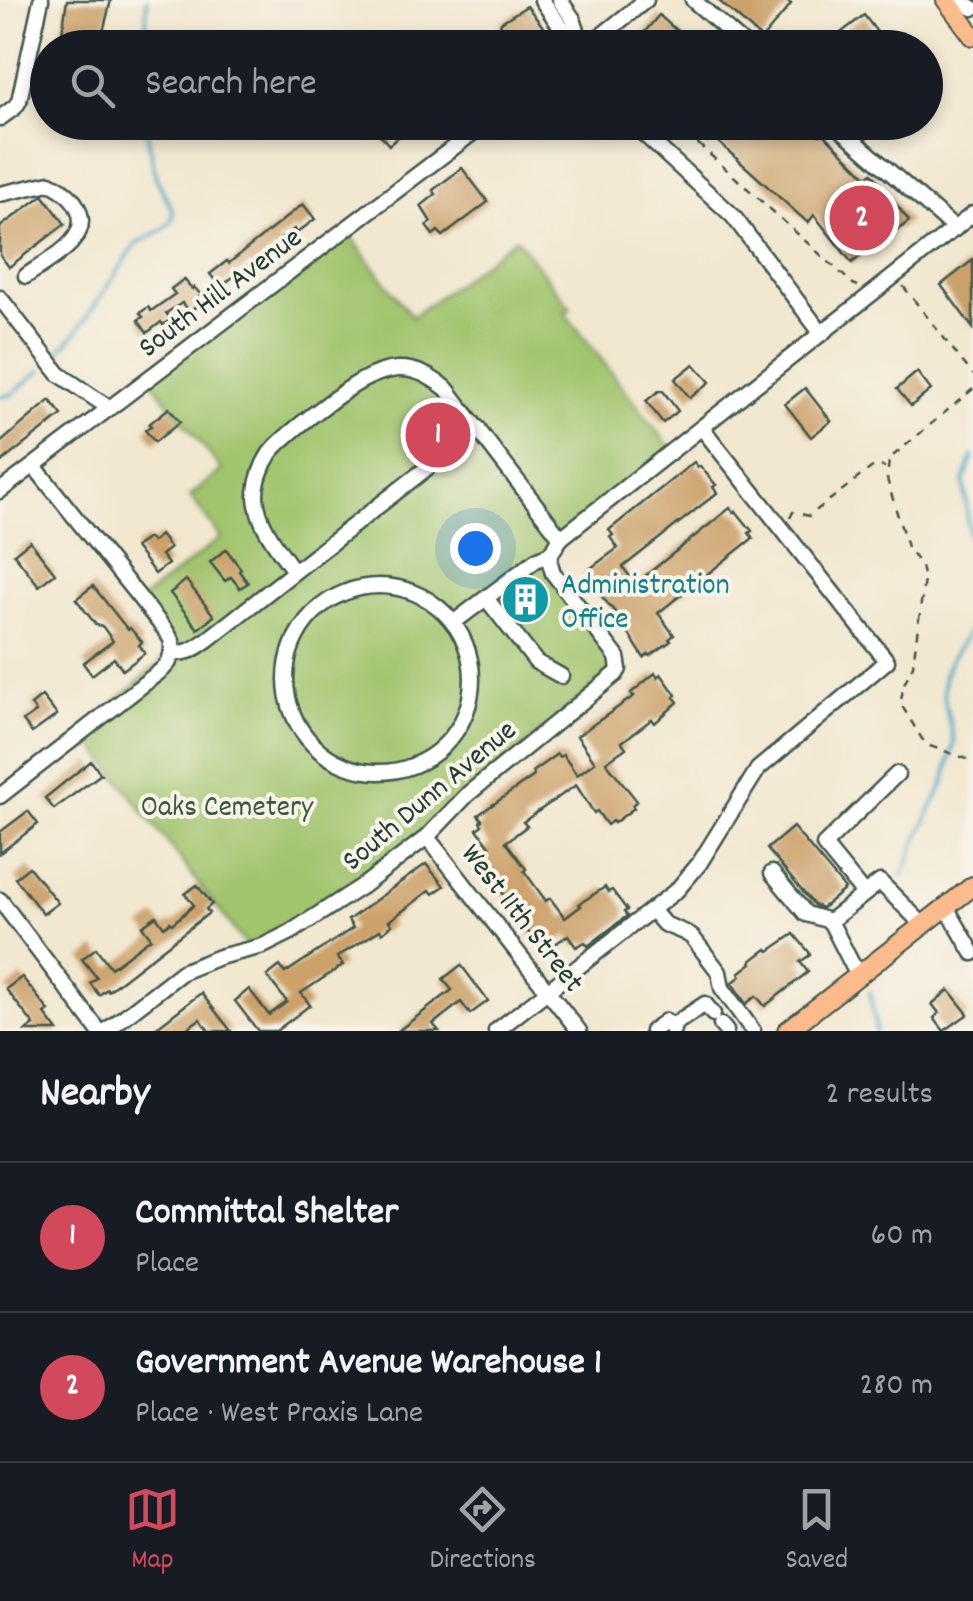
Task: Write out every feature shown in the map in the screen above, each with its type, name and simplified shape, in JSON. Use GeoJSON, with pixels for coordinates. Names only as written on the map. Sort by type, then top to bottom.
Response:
{"type":"FeatureCollection","features":[{"type":"Feature","properties":{"kind":"main road"},"geometry":{"type":"LineString","coordinates":[[946,0],[973,36]]}},
{"type":"Feature","properties":{"kind":"main road"},"geometry":{"type":"LineString","coordinates":[[788,1031],[973,886]]}},
{"type":"Feature","properties":{"kind":"street"},"geometry":{"type":"LineString","coordinates":[[34,30],[40,0]]}},
{"type":"Feature","properties":{"kind":"street"},"geometry":{"type":"LineString","coordinates":[[542,0],[564,30]]}},
{"type":"Feature","properties":{"kind":"street"},"geometry":{"type":"LineString","coordinates":[[560,0],[577,30]]}},
{"type":"Feature","properties":{"kind":"street"},"geometry":{"type":"LineString","coordinates":[[607,30],[646,0]]}},
{"type":"Feature","properties":{"kind":"street"},"geometry":{"type":"LineString","coordinates":[[694,0],[728,30]]}},
{"type":"Feature","properties":{"kind":"street"},"geometry":{"type":"LineString","coordinates":[[958,0],[973,8]]}},
{"type":"Feature","properties":{"kind":"street"},"geometry":{"type":"LineString","coordinates":[[0,118],[19,101],[30,48]]}},
{"type":"Feature","properties":{"kind":"street","name":"South Hill Avenue"},"geometry":{"type":"LineString","coordinates":[[0,492],[463,140]]}},
{"type":"Feature","properties":{"kind":"street"},"geometry":{"type":"LineString","coordinates":[[651,140],[720,202],[822,334]]}},
{"type":"Feature","properties":{"kind":"street"},"geometry":{"type":"LineString","coordinates":[[854,140],[955,229]]}},
{"type":"Feature","properties":{"kind":"street"},"geometry":{"type":"LineString","coordinates":[[0,194],[50,182],[74,201],[82,216],[81,231],[75,240],[26,276]]}},
{"type":"Feature","properties":{"kind":"street"},"geometry":{"type":"LineString","coordinates":[[452,623],[550,553],[562,538],[973,214]]}},
{"type":"Feature","properties":{"kind":"street"},"geometry":{"type":"LineString","coordinates":[[0,298],[59,374],[109,408]]}},
{"type":"Feature","properties":{"kind":"street"},"geometry":{"type":"LineString","coordinates":[[294,571],[264,524],[256,496],[262,466],[282,440],[362,380],[394,370],[426,374],[446,388],[562,538]]}},
{"type":"Feature","properties":{"kind":"street"},"geometry":{"type":"LineString","coordinates":[[172,652],[191,651],[478,428]]}},
{"type":"Feature","properties":{"kind":"street"},"geometry":{"type":"LineString","coordinates":[[496,1031],[676,890],[699,864],[758,769],[888,661],[702,428]]}},
{"type":"Feature","properties":{"kind":"street"},"geometry":{"type":"LineString","coordinates":[[0,796],[163,670],[172,652],[172,641],[166,631],[34,466]]}},
{"type":"Feature","properties":{"kind":"street","name":"South Dunn Avenue"},"geometry":{"type":"LineString","coordinates":[[103,1031],[182,972],[263,946],[364,885],[427,837],[468,794],[612,678],[619,669],[616,657],[553,573],[550,553]]}},
{"type":"Feature","properties":{"kind":"street"},"geometry":{"type":"LineString","coordinates":[[393,588],[427,600],[452,623],[469,658],[470,694],[458,728],[433,754],[400,770],[364,770],[330,758],[303,732],[289,700],[288,664],[300,631],[324,604],[357,589],[393,588]]}},
{"type":"Feature","properties":{"kind":"street"},"geometry":{"type":"LineString","coordinates":[[486,598],[536,662],[561,676]]}},
{"type":"Feature","properties":{"kind":"street"},"geometry":{"type":"LineString","coordinates":[[864,894],[824,845],[897,774]]}},
{"type":"Feature","properties":{"kind":"street","name":"West 11th Street"},"geometry":{"type":"LineString","coordinates":[[427,837],[580,1031]]}},
{"type":"Feature","properties":{"kind":"street"},"geometry":{"type":"LineString","coordinates":[[772,873],[806,914],[830,921],[858,976]]}},
{"type":"Feature","properties":{"kind":"street"},"geometry":{"type":"LineString","coordinates":[[830,921],[880,882],[923,925]]}},
{"type":"Feature","properties":{"kind":"street"},"geometry":{"type":"LineString","coordinates":[[0,900],[103,1031]]}},
{"type":"Feature","properties":{"kind":"street"},"geometry":{"type":"LineString","coordinates":[[946,907],[973,953]]}},
{"type":"Feature","properties":{"kind":"street"},"geometry":{"type":"LineString","coordinates":[[653,910],[664,924],[693,938],[719,972],[722,988],[754,1031]]}},
{"type":"Feature","properties":{"kind":"street"},"geometry":{"type":"LineString","coordinates":[[652,1031],[666,1021],[672,1029],[705,1004],[720,1023]]}},
{"type":"Feature","properties":{"kind":"path"},"geometry":{"type":"LineString","coordinates":[[694,140],[853,284],[863,285]]}},
{"type":"Feature","properties":{"kind":"path"},"geometry":{"type":"LineString","coordinates":[[892,279],[905,288],[973,376]]}},
{"type":"Feature","properties":{"kind":"path"},"geometry":{"type":"LineString","coordinates":[[973,390],[894,455],[887,467],[887,480],[907,547],[921,566],[924,580],[902,706],[922,740],[938,750],[973,761]]}},
{"type":"Feature","properties":{"kind":"path"},"geometry":{"type":"LineString","coordinates":[[787,532],[791,514],[809,516],[871,468],[887,467]]}},
{"type":"Feature","properties":{"kind":"green space","name":"Oaks Cemetery"},"geometry":{"type":"Polygon","coordinates":[[[345,229],[412,317],[516,238],[571,308],[565,313],[673,451],[562,538],[550,563],[619,663],[387,868],[249,949],[82,731],[172,652],[141,600],[221,538],[190,496],[222,470],[149,378],[345,229]]]}},
{"type":"Feature","properties":{"kind":"building"},"geometry":{"type":"Polygon","coordinates":[[[67,0],[111,0],[104,30],[62,30],[67,0]]]}},
{"type":"Feature","properties":{"kind":"building"},"geometry":{"type":"Polygon","coordinates":[[[718,0],[786,0],[791,4],[769,30],[752,30],[718,0]]]}},
{"type":"Feature","properties":{"kind":"building"},"geometry":{"type":"Polygon","coordinates":[[[527,6],[545,30],[496,30],[501,22],[527,6]]]}},
{"type":"Feature","properties":{"kind":"building"},"geometry":{"type":"Polygon","coordinates":[[[659,15],[676,30],[646,30],[659,15]]]}},
{"type":"Feature","properties":{"kind":"building"},"geometry":{"type":"Polygon","coordinates":[[[864,15],[875,30],[845,30],[864,15]]]}},
{"type":"Feature","properties":{"kind":"building"},"geometry":{"type":"Polygon","coordinates":[[[716,140],[830,140],[867,177],[872,173],[909,221],[852,263],[814,215],[808,223],[716,140]]]}},
{"type":"Feature","properties":{"kind":"building"},"geometry":{"type":"Polygon","coordinates":[[[462,168],[488,202],[443,236],[438,231],[433,235],[426,226],[431,222],[421,206],[436,194],[433,190],[462,168]]]}},
{"type":"Feature","properties":{"kind":"building"},"geometry":{"type":"Polygon","coordinates":[[[43,195],[65,224],[9,267],[0,255],[0,227],[43,195]]]}},
{"type":"Feature","properties":{"kind":"building"},"geometry":{"type":"Polygon","coordinates":[[[303,204],[315,219],[297,233],[294,229],[267,256],[220,287],[210,274],[303,204]]]}},
{"type":"Feature","properties":{"kind":"building"},"geometry":{"type":"Polygon","coordinates":[[[973,260],[973,328],[941,285],[973,260]]]}},
{"type":"Feature","properties":{"kind":"building"},"geometry":{"type":"Polygon","coordinates":[[[184,279],[201,295],[202,302],[189,312],[182,303],[166,313],[171,319],[147,333],[138,320],[143,317],[140,313],[148,307],[151,311],[175,294],[171,289],[184,279]]]}},
{"type":"Feature","properties":{"kind":"building"},"geometry":{"type":"Polygon","coordinates":[[[694,364],[710,382],[690,398],[675,379],[694,364]]]}},
{"type":"Feature","properties":{"kind":"building"},"geometry":{"type":"Polygon","coordinates":[[[917,372],[931,390],[911,406],[897,389],[917,372]]]}},
{"type":"Feature","properties":{"kind":"building"},"geometry":{"type":"Polygon","coordinates":[[[805,388],[831,421],[811,437],[785,404],[805,388]]]}},
{"type":"Feature","properties":{"kind":"building"},"geometry":{"type":"Polygon","coordinates":[[[659,391],[678,411],[663,423],[646,401],[659,391]]]}},
{"type":"Feature","properties":{"kind":"building"},"geometry":{"type":"Polygon","coordinates":[[[50,400],[62,415],[0,463],[0,443],[50,400]]]}},
{"type":"Feature","properties":{"kind":"building"},"geometry":{"type":"Polygon","coordinates":[[[169,408],[180,422],[155,442],[145,430],[169,408]]]}},
{"type":"Feature","properties":{"kind":"building"},"geometry":{"type":"Polygon","coordinates":[[[694,462],[716,485],[713,487],[717,493],[623,567],[635,584],[730,508],[752,531],[749,533],[753,538],[658,613],[674,635],[644,658],[615,612],[585,577],[590,573],[588,570],[618,548],[609,530],[694,462]]]}},
{"type":"Feature","properties":{"kind":"building"},"geometry":{"type":"Polygon","coordinates":[[[160,535],[170,548],[161,555],[168,564],[155,574],[135,547],[160,535]]]}},
{"type":"Feature","properties":{"kind":"building"},"geometry":{"type":"Polygon","coordinates":[[[30,541],[55,573],[39,586],[14,554],[30,541]]]}},
{"type":"Feature","properties":{"kind":"building"},"geometry":{"type":"Polygon","coordinates":[[[226,549],[248,583],[240,588],[231,577],[225,581],[210,562],[226,549]]]}},
{"type":"Feature","properties":{"kind":"building"},"geometry":{"type":"Polygon","coordinates":[[[186,580],[214,616],[198,629],[170,593],[186,580]]]}},
{"type":"Feature","properties":{"kind":"building","name":"Administration Office"},"geometry":{"type":"Polygon","coordinates":[[[530,583],[534,588],[537,586],[546,602],[535,611],[528,602],[513,614],[505,603],[521,586],[523,589],[530,583]]]}},
{"type":"Feature","properties":{"kind":"building"},"geometry":{"type":"Polygon","coordinates":[[[93,586],[142,642],[139,645],[145,653],[123,670],[114,658],[92,675],[83,663],[113,641],[76,599],[93,586]]]}},
{"type":"Feature","properties":{"kind":"building"},"geometry":{"type":"Polygon","coordinates":[[[655,673],[658,677],[661,674],[678,702],[655,723],[652,719],[622,742],[626,748],[606,762],[637,801],[632,805],[634,808],[607,825],[576,785],[523,822],[527,826],[506,842],[546,901],[550,898],[565,918],[605,887],[608,892],[612,890],[627,916],[588,946],[585,942],[576,947],[568,935],[551,947],[543,941],[538,945],[500,889],[496,892],[476,866],[482,862],[479,854],[490,846],[477,829],[482,825],[478,815],[534,776],[532,772],[557,754],[563,755],[577,775],[595,762],[577,736],[634,696],[631,693],[655,673]]]}},
{"type":"Feature","properties":{"kind":"building"},"geometry":{"type":"Polygon","coordinates":[[[42,696],[57,715],[32,733],[23,721],[36,712],[31,705],[42,696]]]}},
{"type":"Feature","properties":{"kind":"building"},"geometry":{"type":"Polygon","coordinates":[[[91,761],[101,774],[54,809],[45,798],[91,761]]]}},
{"type":"Feature","properties":{"kind":"building"},"geometry":{"type":"Polygon","coordinates":[[[28,811],[38,824],[0,853],[0,832],[28,811]]]}},
{"type":"Feature","properties":{"kind":"building"},"geometry":{"type":"Polygon","coordinates":[[[793,827],[845,889],[822,908],[814,905],[767,849],[793,827]]]}},
{"type":"Feature","properties":{"kind":"building"},"geometry":{"type":"Polygon","coordinates":[[[426,864],[444,886],[433,894],[430,890],[389,921],[392,925],[382,933],[380,930],[337,957],[343,965],[301,993],[310,1005],[276,1031],[258,1031],[235,1001],[249,989],[269,1015],[287,1002],[267,976],[280,966],[285,973],[353,928],[348,920],[426,864]]]}},
{"type":"Feature","properties":{"kind":"building"},"geometry":{"type":"Polygon","coordinates":[[[29,867],[58,903],[43,914],[15,878],[29,867]]]}},
{"type":"Feature","properties":{"kind":"building"},"geometry":{"type":"Polygon","coordinates":[[[197,885],[212,904],[206,909],[209,913],[99,995],[90,983],[97,978],[82,959],[96,948],[111,968],[151,938],[142,926],[156,916],[164,927],[172,924],[194,905],[185,894],[197,885]]]}},
{"type":"Feature","properties":{"kind":"building"},"geometry":{"type":"Polygon","coordinates":[[[794,934],[809,952],[800,962],[808,972],[765,1006],[756,996],[746,1004],[732,983],[751,961],[794,934]]]}},
{"type":"Feature","properties":{"kind":"building"},"geometry":{"type":"Polygon","coordinates":[[[461,965],[488,1001],[470,1014],[461,1002],[433,1024],[439,1031],[398,1031],[452,990],[443,979],[461,965]]]}},
{"type":"Feature","properties":{"kind":"building"},"geometry":{"type":"Polygon","coordinates":[[[22,977],[49,1011],[45,1014],[58,1031],[26,1031],[34,1025],[6,989],[22,977]]]}},
{"type":"Feature","properties":{"kind":"building"},"geometry":{"type":"Polygon","coordinates":[[[949,990],[968,1014],[944,1031],[934,1018],[939,1013],[932,1004],[949,990]]]}},
{"type":"Feature","properties":{"kind":"building"},"geometry":{"type":"Polygon","coordinates":[[[201,993],[231,1031],[209,1031],[200,1019],[183,1031],[152,1031],[201,993]]]}},
{"type":"Feature","properties":{"kind":"waterway"},"geometry":{"type":"LineString","coordinates":[[146,30],[147,0]]}},
{"type":"Feature","properties":{"kind":"waterway"},"geometry":{"type":"LineString","coordinates":[[56,355],[76,333],[136,244],[164,229],[172,220],[173,211],[156,178],[149,140]]}},
{"type":"Feature","properties":{"kind":"waterway"},"geometry":{"type":"LineString","coordinates":[[0,396],[11,395],[41,370]]}},
{"type":"Feature","properties":{"kind":"waterway"},"geometry":{"type":"LineString","coordinates":[[973,456],[964,481],[973,549]]}},
{"type":"Feature","properties":{"kind":"waterway"},"geometry":{"type":"LineString","coordinates":[[903,876],[944,783],[954,743],[943,693],[944,675],[973,625]]}},
{"type":"Feature","properties":{"kind":"waterway"},"geometry":{"type":"LineString","coordinates":[[870,992],[876,1031]]}},
{"type":"Feature","properties":{"kind":"place","name":"Government Avenue Warehouse 1"},"geometry":{"type":"Point","coordinates":[862,218]}},
{"type":"Feature","properties":{"kind":"place","name":"Committal Shelter"},"geometry":{"type":"Point","coordinates":[438,435]}},
{"type":"Feature","properties":{"kind":"place","name":"Administration Office"},"geometry":{"type":"Point","coordinates":[526,600]}}]}
